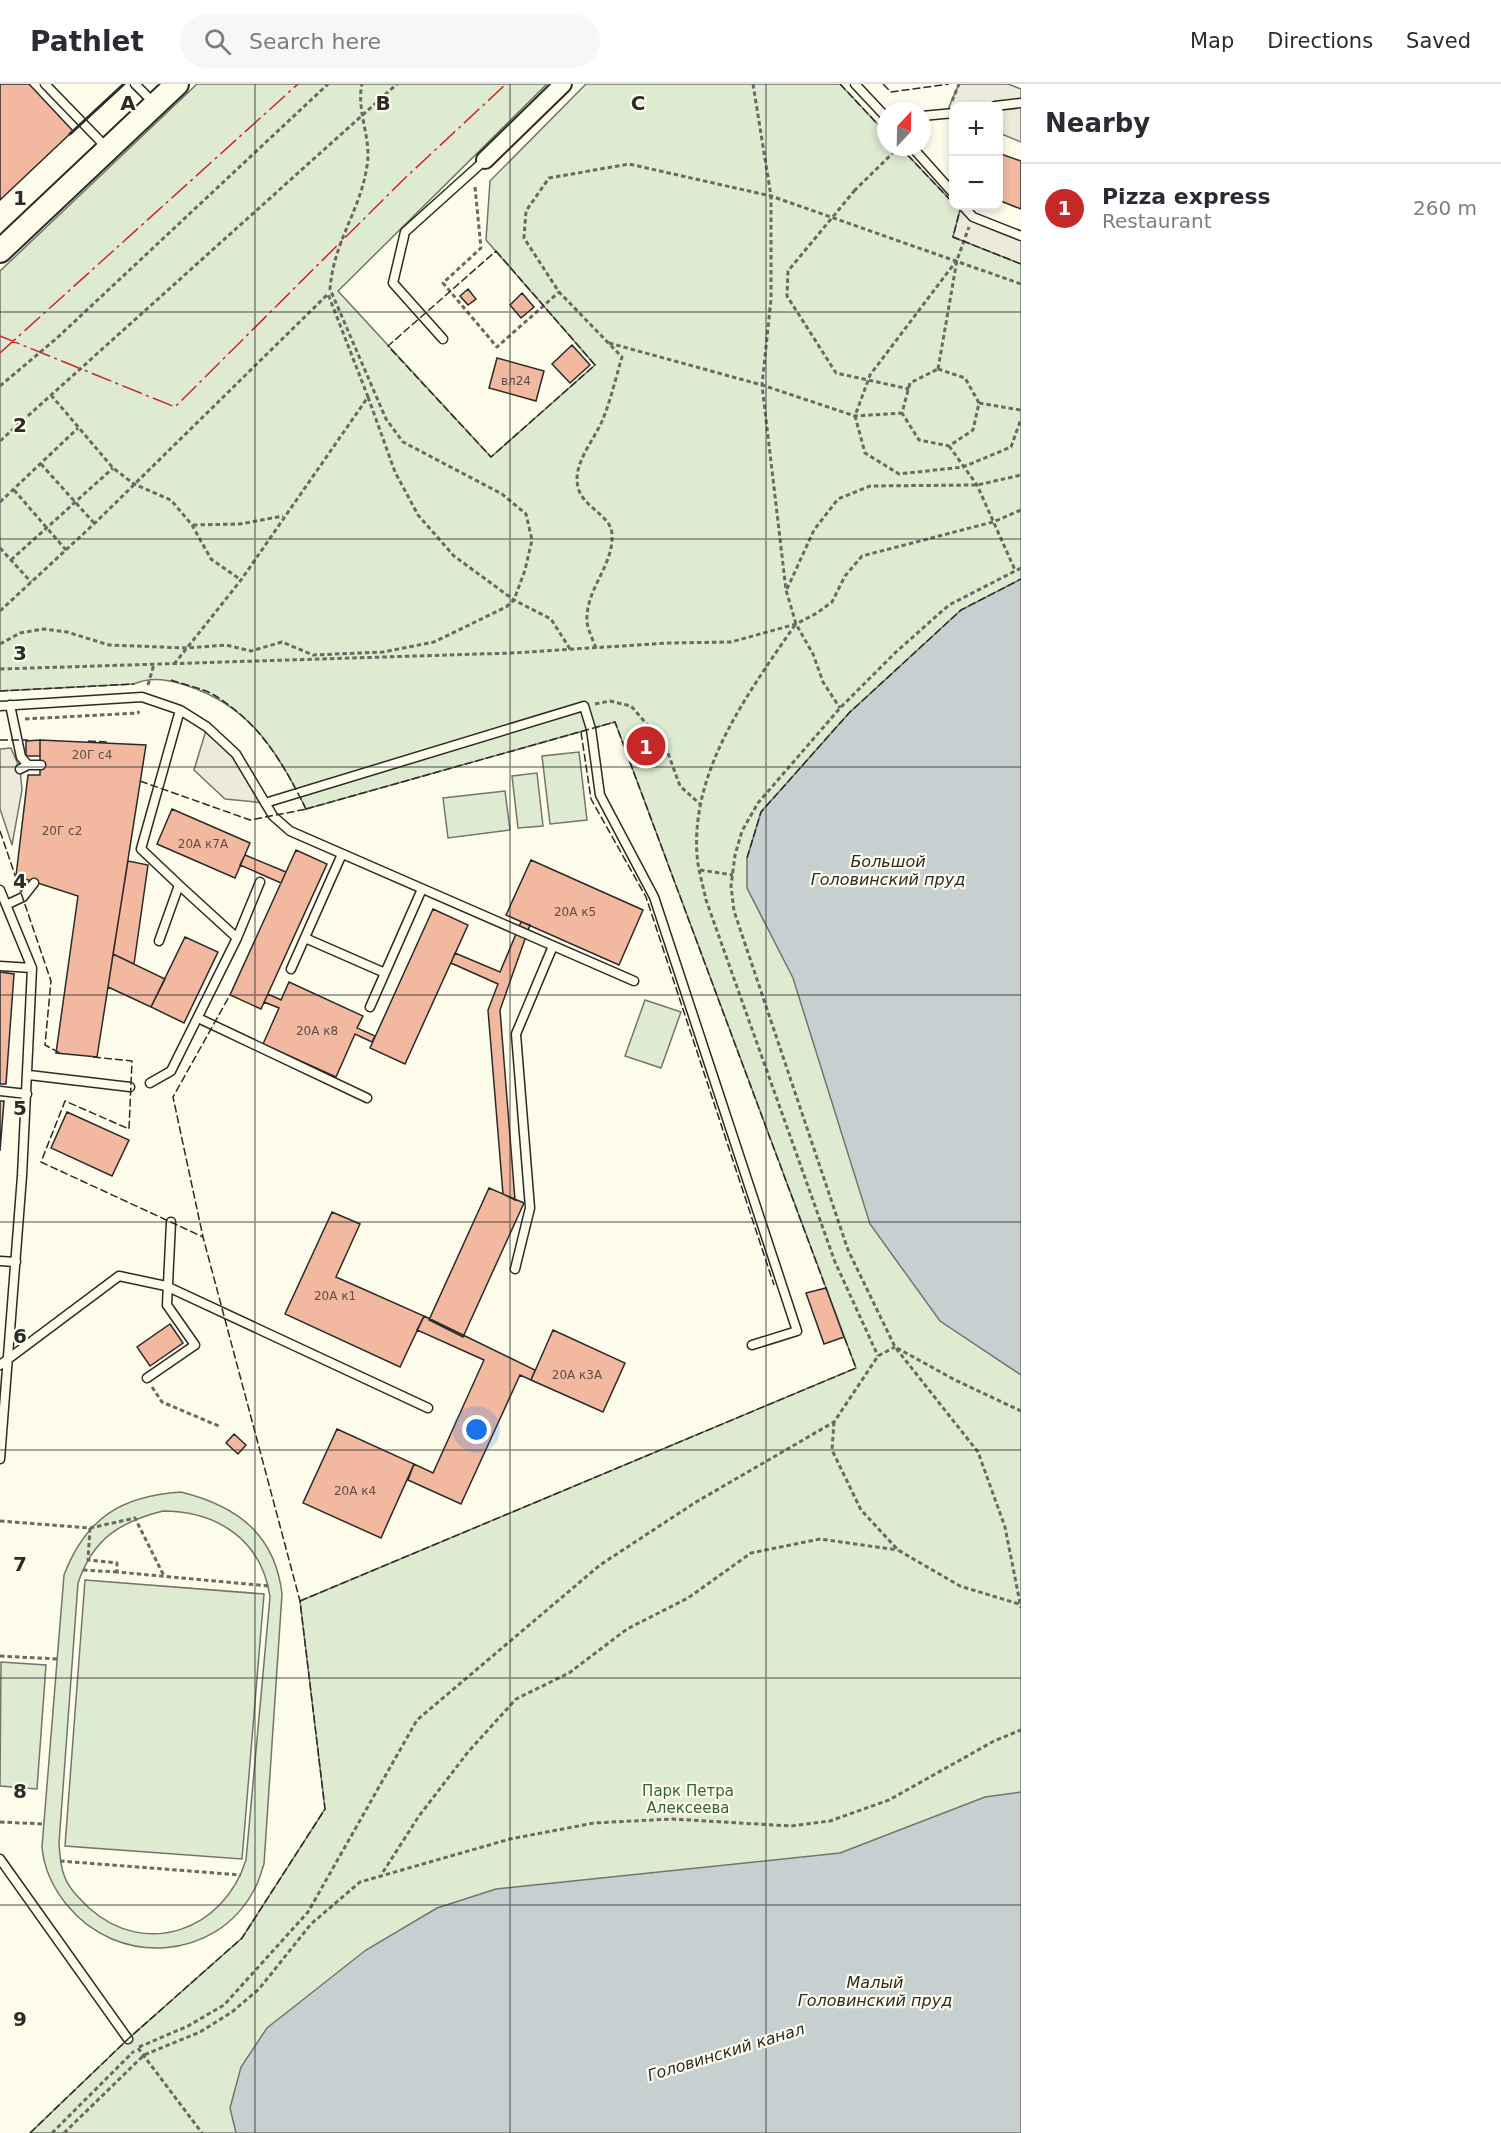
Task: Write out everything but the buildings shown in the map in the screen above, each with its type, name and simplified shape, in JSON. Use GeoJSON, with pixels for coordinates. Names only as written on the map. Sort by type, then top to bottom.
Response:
{"type":"FeatureCollection","features":[{"type":"Feature","properties":{"kind":"main road"},"geometry":{"type":"LineString","coordinates":[[0,251],[177,84]]}},
{"type":"Feature","properties":{"kind":"street"},"geometry":{"type":"LineString","coordinates":[[485,160],[563,84]]}},
{"type":"Feature","properties":{"kind":"lane"},"geometry":{"type":"LineString","coordinates":[[45,84],[108,149]]}},
{"type":"Feature","properties":{"kind":"lane"},"geometry":{"type":"LineString","coordinates":[[135,84],[155,105]]}},
{"type":"Feature","properties":{"kind":"lane"},"geometry":{"type":"LineString","coordinates":[[855,84],[877,107]]}},
{"type":"Feature","properties":{"kind":"lane"},"geometry":{"type":"LineString","coordinates":[[1003,105],[1021,103]]}},
{"type":"Feature","properties":{"kind":"lane"},"geometry":{"type":"LineString","coordinates":[[931,115],[949,113]]}},
{"type":"Feature","properties":{"kind":"lane"},"geometry":{"type":"LineString","coordinates":[[920,156],[949,188]]}},
{"type":"Feature","properties":{"kind":"lane"},"geometry":{"type":"LineString","coordinates":[[443,339],[393,283],[405,232],[485,160]]}},
{"type":"Feature","properties":{"kind":"lane"},"geometry":{"type":"LineString","coordinates":[[967,210],[973,217],[1021,236]]}},
{"type":"Feature","properties":{"kind":"lane"},"geometry":{"type":"LineString","coordinates":[[41,765],[24,767],[5,705],[142,697],[180,710],[207,727],[236,754],[273,816],[290,831],[634,981]]}},
{"type":"Feature","properties":{"kind":"lane"},"geometry":{"type":"LineString","coordinates":[[264,803],[584,706],[591,729],[600,795],[654,897],[797,1331],[752,1346]]}},
{"type":"Feature","properties":{"kind":"lane"},"geometry":{"type":"LineString","coordinates":[[180,710],[141,849],[237,938]]}},
{"type":"Feature","properties":{"kind":"lane"},"geometry":{"type":"LineString","coordinates":[[291,969],[342,854]]}},
{"type":"Feature","properties":{"kind":"lane"},"geometry":{"type":"LineString","coordinates":[[150,1083],[171,1071],[237,938],[260,882]]}},
{"type":"Feature","properties":{"kind":"lane"},"geometry":{"type":"LineString","coordinates":[[6,905],[23,897],[34,883]]}},
{"type":"Feature","properties":{"kind":"lane"},"geometry":{"type":"LineString","coordinates":[[159,941],[179,885]]}},
{"type":"Feature","properties":{"kind":"lane"},"geometry":{"type":"LineString","coordinates":[[370,1007],[422,889]]}},
{"type":"Feature","properties":{"kind":"lane"},"geometry":{"type":"LineString","coordinates":[[0,890],[32,968],[29,1075],[0,1459]]}},
{"type":"Feature","properties":{"kind":"lane"},"geometry":{"type":"LineString","coordinates":[[305,939],[385,973]]}},
{"type":"Feature","properties":{"kind":"lane"},"geometry":{"type":"LineString","coordinates":[[515,1269],[530,1208],[516,1034],[553,946]]}},
{"type":"Feature","properties":{"kind":"lane"},"geometry":{"type":"LineString","coordinates":[[0,966],[32,968]]}},
{"type":"Feature","properties":{"kind":"lane"},"geometry":{"type":"LineString","coordinates":[[198,1018],[367,1098]]}},
{"type":"Feature","properties":{"kind":"lane"},"geometry":{"type":"LineString","coordinates":[[29,1075],[130,1087]]}},
{"type":"Feature","properties":{"kind":"lane"},"geometry":{"type":"LineString","coordinates":[[0,1091],[27,1094]]}},
{"type":"Feature","properties":{"kind":"lane"},"geometry":{"type":"LineString","coordinates":[[147,1378],[195,1345],[167,1305],[166,1286],[171,1222]]}},
{"type":"Feature","properties":{"kind":"lane"},"geometry":{"type":"LineString","coordinates":[[0,1261],[16,1262]]}},
{"type":"Feature","properties":{"kind":"lane"},"geometry":{"type":"LineString","coordinates":[[0,1365],[119,1276],[166,1286],[428,1408]]}},
{"type":"Feature","properties":{"kind":"lane"},"geometry":{"type":"LineString","coordinates":[[0,1859],[128,2038]]}},
{"type":"Feature","properties":{"kind":"path"},"geometry":{"type":"LineString","coordinates":[[0,386],[57,338],[328,84]]}},
{"type":"Feature","properties":{"kind":"path"},"geometry":{"type":"LineString","coordinates":[[0,644],[20,633],[44,629],[67,632],[85,640],[109,645],[187,648],[226,645],[251,651],[282,642],[313,655],[383,652],[434,642],[506,607],[513,600],[525,570],[532,540],[526,514],[502,494],[403,442],[386,419],[330,289],[332,268],[342,235],[362,194],[368,162],[359,97],[362,84]]}},
{"type":"Feature","properties":{"kind":"path"},"geometry":{"type":"LineString","coordinates":[[0,441],[397,84]]}},
{"type":"Feature","properties":{"kind":"path"},"geometry":{"type":"LineString","coordinates":[[753,84],[771,196],[771,299],[762,385],[786,590],[796,624],[813,654],[823,682],[840,708]]}},
{"type":"Feature","properties":{"kind":"path"},"geometry":{"type":"LineString","coordinates":[[838,208],[890,156]]}},
{"type":"Feature","properties":{"kind":"path"},"geometry":{"type":"LineString","coordinates":[[485,160],[475,186],[481,248],[443,283],[497,347],[559,292]]}},
{"type":"Feature","properties":{"kind":"path"},"geometry":{"type":"LineString","coordinates":[[596,648],[587,623],[590,593],[611,549],[612,532],[605,519],[587,506],[578,487],[579,469],[603,419],[622,357],[559,292],[524,238],[526,211],[549,178],[629,164],[771,196],[834,216],[1021,284]]}},
{"type":"Feature","properties":{"kind":"path"},"geometry":{"type":"LineString","coordinates":[[855,190],[788,271],[787,296],[836,373],[909,388]]}},
{"type":"Feature","properties":{"kind":"path"},"geometry":{"type":"LineString","coordinates":[[938,369],[957,260],[973,217]]}},
{"type":"Feature","properties":{"kind":"path"},"geometry":{"type":"LineString","coordinates":[[957,260],[868,380],[855,416],[865,453],[899,474],[963,467],[1011,447],[1021,419]]}},
{"type":"Feature","properties":{"kind":"path"},"geometry":{"type":"LineString","coordinates":[[0,611],[95,523],[328,294],[395,472],[418,515],[454,556],[513,600],[551,619],[570,650]]}},
{"type":"Feature","properties":{"kind":"path"},"geometry":{"type":"LineString","coordinates":[[609,343],[762,385],[855,416],[902,413]]}},
{"type":"Feature","properties":{"kind":"path"},"geometry":{"type":"LineString","coordinates":[[949,446],[973,430],[979,403],[966,378],[938,369],[910,383],[902,413],[919,440],[949,446],[977,485],[1015,570]]}},
{"type":"Feature","properties":{"kind":"path"},"geometry":{"type":"LineString","coordinates":[[51,395],[113,468],[135,484],[171,500],[192,525],[211,559],[241,580]]}},
{"type":"Feature","properties":{"kind":"path"},"geometry":{"type":"LineString","coordinates":[[175,664],[241,580],[368,397]]}},
{"type":"Feature","properties":{"kind":"path"},"geometry":{"type":"LineString","coordinates":[[979,403],[1021,410]]}},
{"type":"Feature","properties":{"kind":"path"},"geometry":{"type":"LineString","coordinates":[[0,502],[78,428]]}},
{"type":"Feature","properties":{"kind":"path"},"geometry":{"type":"LineString","coordinates":[[41,464],[95,523]]}},
{"type":"Feature","properties":{"kind":"path"},"geometry":{"type":"LineString","coordinates":[[11,560],[113,468]]}},
{"type":"Feature","properties":{"kind":"path"},"geometry":{"type":"LineString","coordinates":[[786,590],[814,530],[838,499],[870,486],[977,485],[1021,475]]}},
{"type":"Feature","properties":{"kind":"path"},"geometry":{"type":"LineString","coordinates":[[14,490],[66,550]]}},
{"type":"Feature","properties":{"kind":"path"},"geometry":{"type":"LineString","coordinates":[[0,669],[570,650],[731,642],[796,624],[832,603],[845,576],[862,556],[993,522],[1021,510]]}},
{"type":"Feature","properties":{"kind":"path"},"geometry":{"type":"LineString","coordinates":[[192,525],[240,524],[284,516]]}},
{"type":"Feature","properties":{"kind":"path"},"geometry":{"type":"LineString","coordinates":[[0,548],[31,583]]}},
{"type":"Feature","properties":{"kind":"path"},"geometry":{"type":"LineString","coordinates":[[1021,568],[949,605],[840,708],[758,803],[742,831],[733,875],[734,911],[848,1250],[895,1347],[978,1452],[1005,1527],[1021,1608]]}},
{"type":"Feature","properties":{"kind":"path"},"geometry":{"type":"LineString","coordinates":[[796,624],[736,711],[711,769],[701,805],[697,855],[706,900],[835,1262],[878,1356]]}},
{"type":"Feature","properties":{"kind":"path"},"geometry":{"type":"LineString","coordinates":[[584,706],[610,702],[632,706],[665,746],[680,786],[701,805]]}},
{"type":"Feature","properties":{"kind":"path"},"geometry":{"type":"LineString","coordinates":[[700,870],[733,875]]}},
{"type":"Feature","properties":{"kind":"path"},"geometry":{"type":"LineString","coordinates":[[52,2133],[137,2048],[188,2026],[224,2005],[308,1912],[417,1720],[600,1565],[696,1502],[834,1422],[878,1356],[895,1347]]}},
{"type":"Feature","properties":{"kind":"path"},"geometry":{"type":"LineString","coordinates":[[895,1347],[955,1380],[1021,1411]]}},
{"type":"Feature","properties":{"kind":"path"},"geometry":{"type":"LineString","coordinates":[[147,1378],[162,1402],[221,1427]]}},
{"type":"Feature","properties":{"kind":"path"},"geometry":{"type":"LineString","coordinates":[[834,1422],[832,1450],[861,1510],[898,1550],[960,1586],[1019,1604]]}},
{"type":"Feature","properties":{"kind":"path"},"geometry":{"type":"LineString","coordinates":[[0,1521],[90,1528],[135,1518],[164,1576]]}},
{"type":"Feature","properties":{"kind":"path"},"geometry":{"type":"LineString","coordinates":[[90,1528],[88,1560],[117,1563],[117,1572]]}},
{"type":"Feature","properties":{"kind":"path"},"geometry":{"type":"LineString","coordinates":[[382,1874],[418,1816],[468,1752],[516,1699],[568,1673],[627,1629],[688,1598],[751,1553],[820,1539],[898,1550]]}},
{"type":"Feature","properties":{"kind":"path"},"geometry":{"type":"LineString","coordinates":[[82,1570],[269,1586]]}},
{"type":"Feature","properties":{"kind":"path"},"geometry":{"type":"LineString","coordinates":[[0,1656],[57,1659]]}},
{"type":"Feature","properties":{"kind":"path"},"geometry":{"type":"LineString","coordinates":[[64,2133],[144,2055],[200,2032],[232,2012],[259,1989],[311,1924],[360,1882],[510,1839],[594,1823],[672,1819],[790,1826],[830,1821],[889,1800],[994,1741],[1021,1730]]}},
{"type":"Feature","properties":{"kind":"path"},"geometry":{"type":"LineString","coordinates":[[0,1822],[44,1824]]}},
{"type":"Feature","properties":{"kind":"path"},"geometry":{"type":"LineString","coordinates":[[60,1861],[241,1875]]}},
{"type":"Feature","properties":{"kind":"path"},"geometry":{"type":"LineString","coordinates":[[137,2048],[202,2133]]}},
{"type":"Feature","properties":{"kind":"green space","name":"Парк Петра Алексеева"},"geometry":{"type":"Polygon","coordinates":[[[197,84],[547,84],[338,291],[491,457],[595,365],[486,240],[490,181],[586,84],[840,84],[877,123],[877,156],[909,156],[949,198],[949,210],[960,210],[953,237],[1021,264],[1021,2133],[30,2133],[128,2039],[242,1938],[325,1809],[300,1601],[856,1368],[615,722],[306,809],[273,751],[246,719],[210,695],[188,686],[154,680],[134,684],[0,691],[0,271],[197,84]]]}},
{"type":"Feature","properties":{"kind":"green space"},"geometry":{"type":"Polygon","coordinates":[[[579,752],[587,820],[550,824],[542,756],[579,752]]]}},
{"type":"Feature","properties":{"kind":"green space"},"geometry":{"type":"Polygon","coordinates":[[[537,773],[543,826],[518,828],[512,776],[537,773]]]}},
{"type":"Feature","properties":{"kind":"green space"},"geometry":{"type":"Polygon","coordinates":[[[505,791],[510,830],[448,838],[443,798],[505,791]]]}},
{"type":"Feature","properties":{"kind":"green space"},"geometry":{"type":"Polygon","coordinates":[[[645,1000],[681,1012],[661,1068],[625,1056],[645,1000]]]}},
{"type":"Feature","properties":{"kind":"green space"},"geometry":{"type":"Polygon","coordinates":[[[181,1492],[201,1498],[219,1505],[250,1526],[262,1539],[271,1555],[278,1573],[282,1594],[264,1864],[260,1877],[237,1914],[216,1931],[191,1943],[165,1948],[138,1946],[112,1939],[88,1925],[57,1892],[47,1871],[42,1847],[64,1575],[83,1539],[108,1514],[123,1505],[160,1494],[181,1492]],[[163,1511],[147,1515],[121,1527],[100,1544],[91,1555],[78,1583],[59,1843],[61,1863],[68,1884],[89,1908],[111,1923],[134,1932],[158,1934],[181,1929],[202,1919],[220,1904],[235,1884],[246,1860],[270,1597],[258,1560],[247,1545],[218,1523],[183,1512],[163,1511]]]}},
{"type":"Feature","properties":{"kind":"green space"},"geometry":{"type":"Polygon","coordinates":[[[85,1580],[264,1594],[242,1859],[65,1846],[85,1580]]]}},
{"type":"Feature","properties":{"kind":"green space"},"geometry":{"type":"Polygon","coordinates":[[[1,1662],[46,1665],[37,1789],[0,1786],[1,1662]]]}},
{"type":"Feature","properties":{"kind":"shaded area"},"geometry":{"type":"Polygon","coordinates":[[[959,84],[1008,84],[1021,89],[1021,142],[1003,135],[1003,102],[951,102],[959,84]]]}},
{"type":"Feature","properties":{"kind":"shaded area"},"geometry":{"type":"Polygon","coordinates":[[[960,210],[1021,236],[1021,264],[953,237],[960,210]]]}},
{"type":"Feature","properties":{"kind":"shaded area"},"geometry":{"type":"Polygon","coordinates":[[[207,727],[236,754],[265,803],[225,799],[194,770],[207,727]]]}},
{"type":"Feature","properties":{"kind":"shaded area"},"geometry":{"type":"Polygon","coordinates":[[[11,748],[20,769],[22,790],[12,845],[0,809],[0,749],[11,748]]]}},
{"type":"Feature","properties":{"kind":"water","name":"Большой Головинский пруд"},"geometry":{"type":"Polygon","coordinates":[[[1021,579],[1021,1375],[940,1321],[870,1224],[793,978],[747,888],[747,858],[761,812],[849,713],[961,610],[1021,579]]]}},
{"type":"Feature","properties":{"kind":"water","name":"Малый Головинский пруд"},"geometry":{"type":"Polygon","coordinates":[[[1021,1792],[1021,2133],[236,2133],[230,2108],[241,2067],[267,2028],[366,1950],[437,1908],[496,1889],[840,1853],[985,1797],[1021,1792]]]}},
{"type":"Feature","properties":{"kind":"fence"},"geometry":{"type":"LineString","coordinates":[[840,84],[877,123]]}},
{"type":"Feature","properties":{"kind":"fence"},"geometry":{"type":"LineString","coordinates":[[883,84],[891,92],[949,84]]}},
{"type":"Feature","properties":{"kind":"fence"},"geometry":{"type":"LineString","coordinates":[[909,156],[949,199]]}},
{"type":"Feature","properties":{"kind":"fence"},"geometry":{"type":"LineString","coordinates":[[960,210],[953,237],[1021,264]]}},
{"type":"Feature","properties":{"kind":"fence"},"geometry":{"type":"LineString","coordinates":[[496,251],[595,365],[491,457],[388,346],[496,251]]}},
{"type":"Feature","properties":{"kind":"fence"},"geometry":{"type":"LineString","coordinates":[[747,858],[761,812],[849,713],[961,610],[1021,579]]}},
{"type":"Feature","properties":{"kind":"fence"},"geometry":{"type":"LineString","coordinates":[[171,680],[214,695],[245,718],[269,745],[306,809]]}},
{"type":"Feature","properties":{"kind":"fence"},"geometry":{"type":"LineString","coordinates":[[0,691],[134,684]]}},
{"type":"Feature","properties":{"kind":"fence"},"geometry":{"type":"LineString","coordinates":[[306,809],[615,722],[827,1291]]}},
{"type":"Feature","properties":{"kind":"fence"},"geometry":{"type":"LineString","coordinates":[[581,732],[591,799],[646,897],[774,1285]]}},
{"type":"Feature","properties":{"kind":"fence"},"geometry":{"type":"LineString","coordinates":[[0,740],[28,740]]}},
{"type":"Feature","properties":{"kind":"fence"},"geometry":{"type":"LineString","coordinates":[[88,741],[109,742]]}},
{"type":"Feature","properties":{"kind":"fence"},"geometry":{"type":"LineString","coordinates":[[140,781],[250,820],[307,809]]}},
{"type":"Feature","properties":{"kind":"fence"},"geometry":{"type":"LineString","coordinates":[[0,831],[51,981],[45,1045],[60,1053]]}},
{"type":"Feature","properties":{"kind":"fence"},"geometry":{"type":"LineString","coordinates":[[30,2133],[128,2039],[242,1938],[325,1809],[300,1601],[203,1237],[173,1097],[230,995]]}},
{"type":"Feature","properties":{"kind":"fence"},"geometry":{"type":"LineString","coordinates":[[93,1057],[132,1061],[129,1129],[65,1101],[41,1162],[203,1237]]}},
{"type":"Feature","properties":{"kind":"fence"},"geometry":{"type":"LineString","coordinates":[[300,1601],[856,1368],[843,1334]]}},
{"type":"Feature","properties":{"kind":"wall"},"geometry":{"type":"LineString","coordinates":[[70,134],[124,84]]}},
{"type":"Feature","properties":{"kind":"power"},"geometry":{"type":"LineString","coordinates":[[0,353],[298,84]]}},
{"type":"Feature","properties":{"kind":"power"},"geometry":{"type":"LineString","coordinates":[[0,336],[175,407],[403,180],[506,84]]}},
{"type":"Feature","properties":{"kind":"place","name":"Pizza express"},"geometry":{"type":"Point","coordinates":[646,746]}},
{"type":"Feature","properties":{"kind":"water label","name":"Головинский канал"},"geometry":{"type":"Point","coordinates":[726,2052]}}]}
